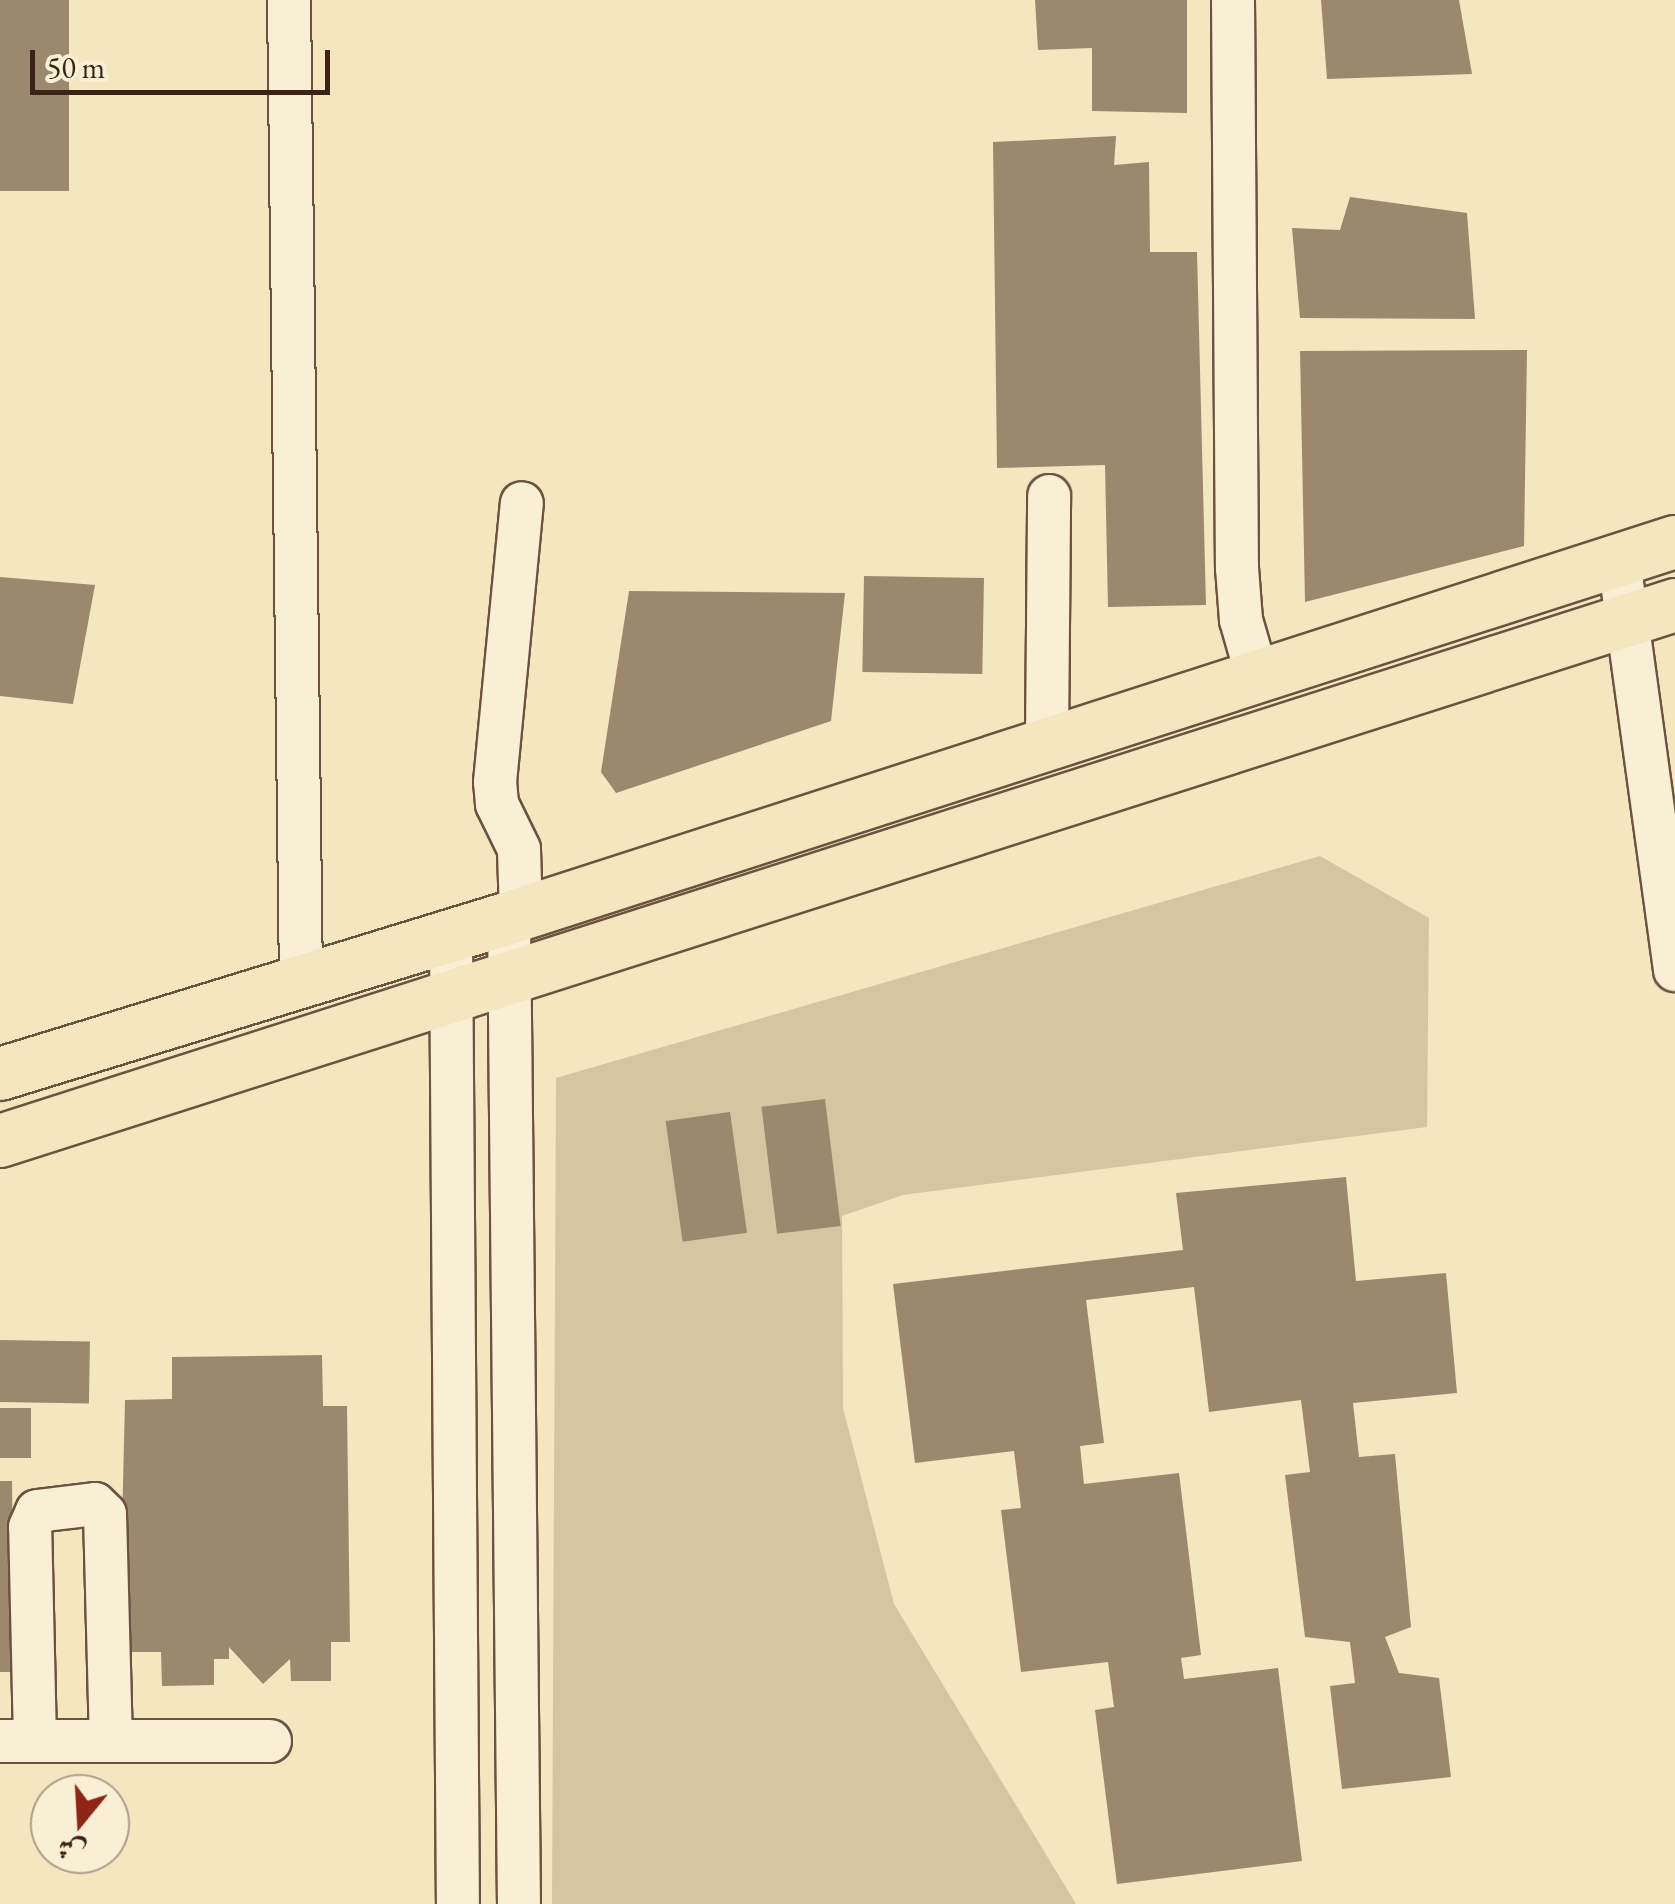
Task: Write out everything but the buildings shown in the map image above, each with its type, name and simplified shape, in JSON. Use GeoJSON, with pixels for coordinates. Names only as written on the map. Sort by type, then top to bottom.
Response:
{"type":"FeatureCollection","features":[{"type":"Feature","properties":{"kind":"main road"},"geometry":{"type":"LineString","coordinates":[[0,1074],[515,916],[1256,672],[1675,542]]}},
{"type":"Feature","properties":{"kind":"main road"},"geometry":{"type":"LineString","coordinates":[[0,1141],[1651,613]]}},
{"type":"Feature","properties":{"kind":"street"},"geometry":{"type":"LineString","coordinates":[[288,0],[301,981]]}},
{"type":"Feature","properties":{"kind":"street"},"geometry":{"type":"LineString","coordinates":[[1232,0],[1237,568],[1241,620],[1256,672]]}},
{"type":"Feature","properties":{"kind":"street"},"geometry":{"type":"LineString","coordinates":[[1047,741],[1049,496]]}},
{"type":"Feature","properties":{"kind":"street"},"geometry":{"type":"LineString","coordinates":[[519,1904],[509,978],[519,849],[497,804],[495,782],[522,502]]}},
{"type":"Feature","properties":{"kind":"street"},"geometry":{"type":"LineString","coordinates":[[1619,560],[1651,613],[1675,970]]}},
{"type":"Feature","properties":{"kind":"street"},"geometry":{"type":"LineString","coordinates":[[451,936],[458,1904]]}},
{"type":"Feature","properties":{"kind":"street"},"geometry":{"type":"LineString","coordinates":[[111,1742],[105,1514],[95,1504],[37,1510],[30,1527],[17,1741],[111,1742],[270,1741]]}},
{"type":"Feature","properties":{"kind":"shaded area"},"geometry":{"type":"Polygon","coordinates":[[[1320,856],[1429,918],[1427,1127],[903,1195],[842,1216],[843,1408],[894,1604],[1076,1904],[552,1904],[556,1078],[1320,856]]]}}]}
